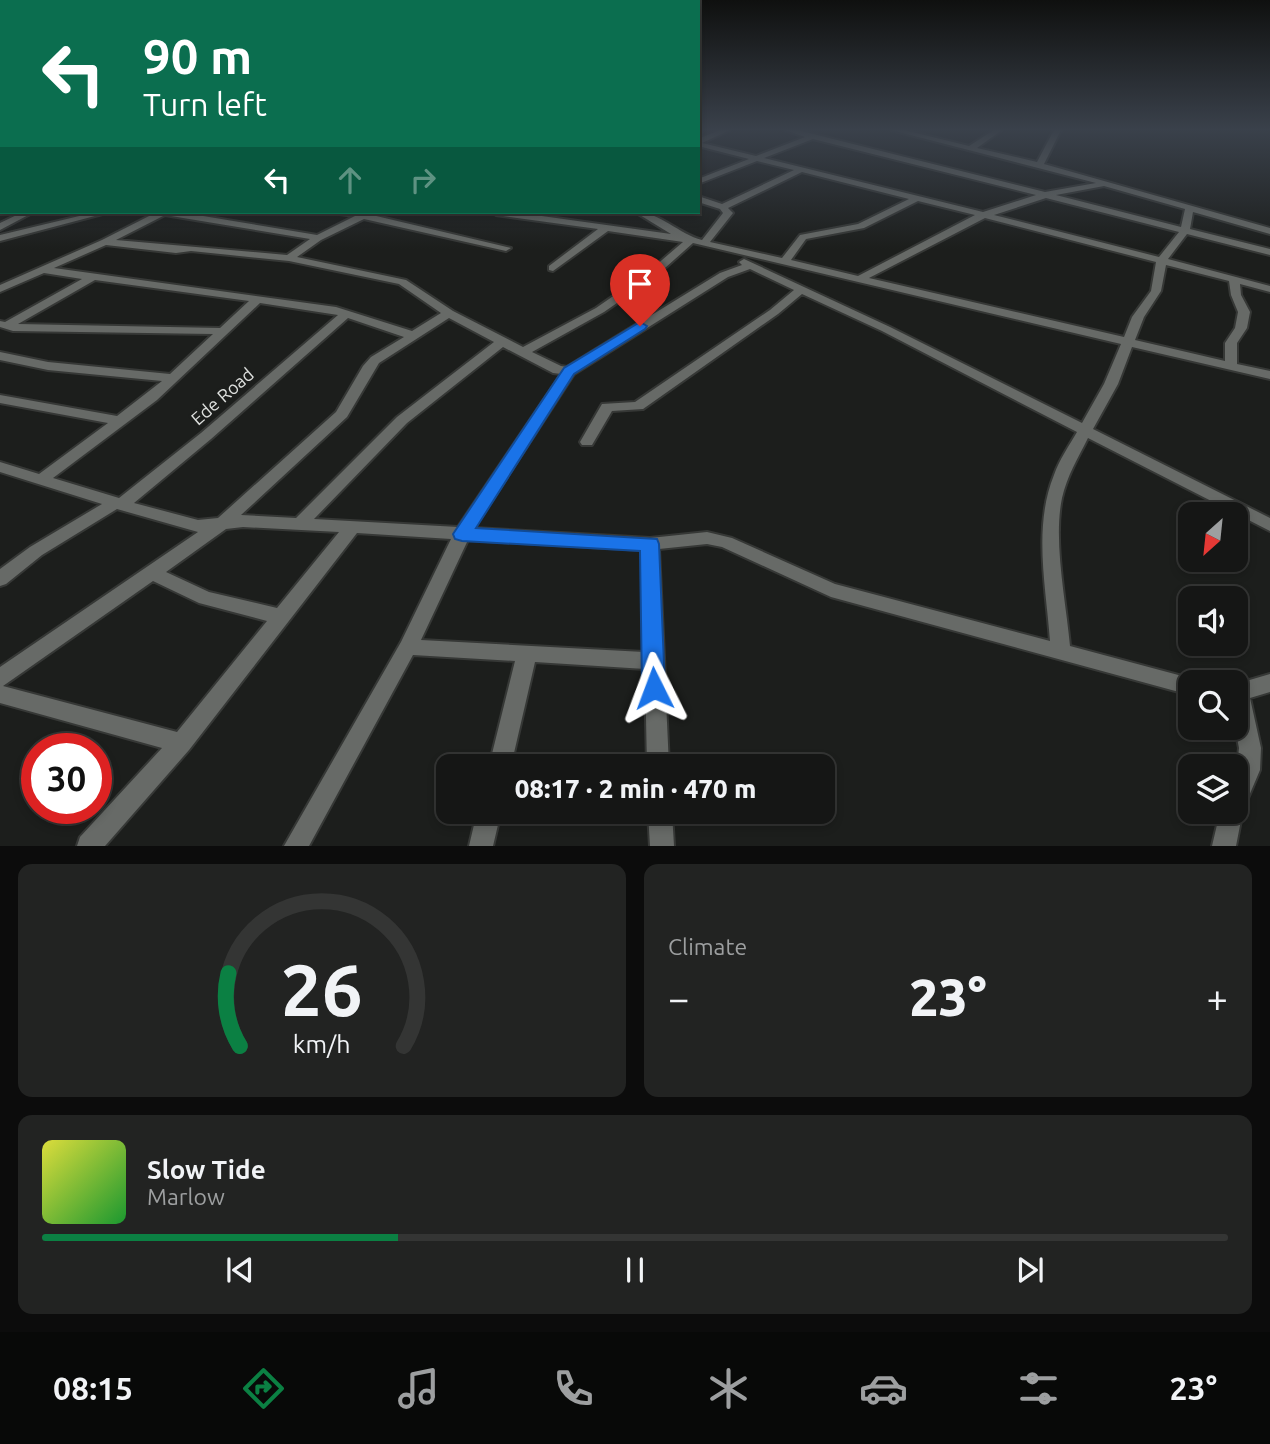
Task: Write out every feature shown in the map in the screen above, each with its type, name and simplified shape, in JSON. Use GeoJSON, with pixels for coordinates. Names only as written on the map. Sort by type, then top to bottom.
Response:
{"type":"FeatureCollection","features":[{"type":"Feature","properties":{"kind":"street"},"geometry":{"type":"LineString","coordinates":[[700,181],[730,169]]}},
{"type":"Feature","properties":{"kind":"street"},"geometry":{"type":"LineString","coordinates":[[723,206],[802,169]]}},
{"type":"Feature","properties":{"kind":"street"},"geometry":{"type":"LineString","coordinates":[[805,169],[1270,289]]}},
{"type":"Feature","properties":{"kind":"street"},"geometry":{"type":"LineString","coordinates":[[948,169],[1270,251]]}},
{"type":"Feature","properties":{"kind":"street"},"geometry":{"type":"LineString","coordinates":[[1055,169],[1270,231]]}},
{"type":"Feature","properties":{"kind":"street"},"geometry":{"type":"LineString","coordinates":[[858,280],[983,215],[1049,194],[1106,184]]}},
{"type":"Feature","properties":{"kind":"street"},"geometry":{"type":"LineString","coordinates":[[784,262],[803,237],[861,226],[916,198]]}},
{"type":"Feature","properties":{"kind":"street"},"geometry":{"type":"LineString","coordinates":[[700,200],[723,206],[728,213],[706,244]]}},
{"type":"Feature","properties":{"kind":"street"},"geometry":{"type":"LineString","coordinates":[[1061,652],[1050,528],[1054,499],[1062,472],[1111,384],[1126,341],[1156,291],[1162,260],[1185,230],[1189,209]]}},
{"type":"Feature","properties":{"kind":"street"},"geometry":{"type":"LineString","coordinates":[[0,227],[26,214]]}},
{"type":"Feature","properties":{"kind":"street"},"geometry":{"type":"LineString","coordinates":[[2,236],[97,214]]}},
{"type":"Feature","properties":{"kind":"street"},"geometry":{"type":"LineString","coordinates":[[0,289],[160,214]]}},
{"type":"Feature","properties":{"kind":"street"},"geometry":{"type":"LineString","coordinates":[[176,214],[318,238]]}},
{"type":"Feature","properties":{"kind":"street"},"geometry":{"type":"LineString","coordinates":[[289,258],[318,238],[367,214],[506,248]]}},
{"type":"Feature","properties":{"kind":"street"},"geometry":{"type":"LineString","coordinates":[[510,214],[689,240],[1270,375]]}},
{"type":"Feature","properties":{"kind":"street"},"geometry":{"type":"LineString","coordinates":[[553,268],[634,214]]}},
{"type":"Feature","properties":{"kind":"street"},"geometry":{"type":"LineString","coordinates":[[641,214],[689,240]]}},
{"type":"Feature","properties":{"kind":"street"},"geometry":{"type":"LineString","coordinates":[[523,352],[600,310],[652,275],[689,240]]}},
{"type":"Feature","properties":{"kind":"street"},"geometry":{"type":"LineString","coordinates":[[105,242],[289,258],[402,282],[449,313],[558,370],[569,371]]}},
{"type":"Feature","properties":{"kind":"street"},"geometry":{"type":"LineString","coordinates":[[706,244],[886,330],[1270,525]]}},
{"type":"Feature","properties":{"kind":"street"},"geometry":{"type":"LineString","coordinates":[[296,845],[315,816],[408,647],[462,534],[569,371],[724,275],[750,265]]}},
{"type":"Feature","properties":{"kind":"street"},"geometry":{"type":"LineString","coordinates":[[43,270],[259,298],[346,313],[411,335]]}},
{"type":"Feature","properties":{"kind":"street"},"geometry":{"type":"LineString","coordinates":[[5,327],[93,277]]}},
{"type":"Feature","properties":{"kind":"street"},"geometry":{"type":"LineString","coordinates":[[1231,366],[1231,343],[1241,328],[1244,312],[1236,295],[1234,280]]}},
{"type":"Feature","properties":{"kind":"street"},"geometry":{"type":"LineString","coordinates":[[587,442],[607,407],[638,406],[774,312],[801,289]]}},
{"type":"Feature","properties":{"kind":"street"},"geometry":{"type":"LineString","coordinates":[[42,479],[174,378],[220,331],[259,298]]}},
{"type":"Feature","properties":{"kind":"street","name":"Ede Road"},"geometry":{"type":"LineString","coordinates":[[0,579],[36,551],[118,504],[206,436],[346,313]]}},
{"type":"Feature","properties":{"kind":"street"},"geometry":{"type":"LineString","coordinates":[[0,678],[223,522],[342,414],[369,366],[411,335],[449,313]]}},
{"type":"Feature","properties":{"kind":"street"},"geometry":{"type":"LineString","coordinates":[[5,327],[220,331]]}},
{"type":"Feature","properties":{"kind":"street"},"geometry":{"type":"LineString","coordinates":[[299,525],[402,419],[503,341]]}},
{"type":"Feature","properties":{"kind":"street"},"geometry":{"type":"LineString","coordinates":[[0,356],[48,366],[174,378]]}},
{"type":"Feature","properties":{"kind":"street"},"geometry":{"type":"LineString","coordinates":[[0,398],[120,421]]}},
{"type":"Feature","properties":{"kind":"street"},"geometry":{"type":"LineString","coordinates":[[0,467],[190,525],[243,521],[650,544],[707,538],[726,542],[831,590],[1178,683]]}},
{"type":"Feature","properties":{"kind":"street"},"geometry":{"type":"LineString","coordinates":[[89,845],[181,743],[279,616],[351,529]]}},
{"type":"Feature","properties":{"kind":"street"},"geometry":{"type":"LineString","coordinates":[[650,544],[657,754]]}},
{"type":"Feature","properties":{"kind":"street"},"geometry":{"type":"LineString","coordinates":[[152,573],[205,598],[279,616]]}},
{"type":"Feature","properties":{"kind":"street"},"geometry":{"type":"LineString","coordinates":[[408,647],[652,661]]}},
{"type":"Feature","properties":{"kind":"street"},"geometry":{"type":"LineString","coordinates":[[503,754],[527,654]]}},
{"type":"Feature","properties":{"kind":"street"},"geometry":{"type":"LineString","coordinates":[[1248,690],[1270,683]]}},
{"type":"Feature","properties":{"kind":"street"},"geometry":{"type":"LineString","coordinates":[[0,694],[181,743]]}},
{"type":"Feature","properties":{"kind":"street"},"geometry":{"type":"LineString","coordinates":[[1246,740],[1250,759],[1248,772]]}},
{"type":"Feature","properties":{"kind":"street"},"geometry":{"type":"LineString","coordinates":[[481,845],[486,824]]}},
{"type":"Feature","properties":{"kind":"street"},"geometry":{"type":"LineString","coordinates":[[661,824],[662,845]]}},
{"type":"Feature","properties":{"kind":"street"},"geometry":{"type":"LineString","coordinates":[[1224,845],[1228,824]]}},
{"type":"Feature","properties":{"kind":"route"},"geometry":{"type":"LineString","coordinates":[[640,326],[569,371],[462,534],[650,544],[654,688]]}}]}
